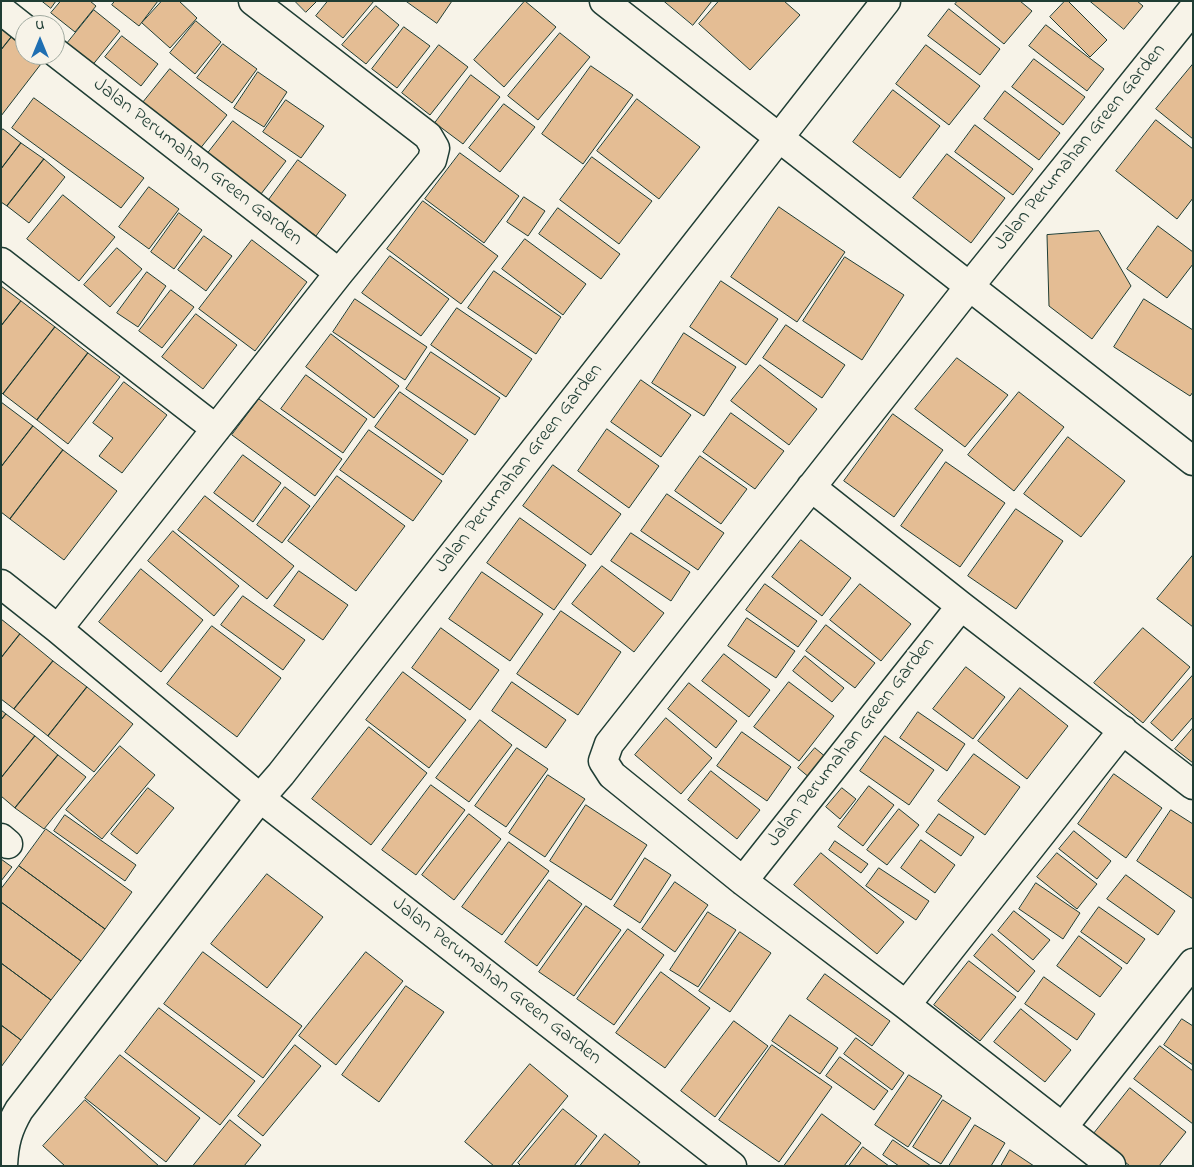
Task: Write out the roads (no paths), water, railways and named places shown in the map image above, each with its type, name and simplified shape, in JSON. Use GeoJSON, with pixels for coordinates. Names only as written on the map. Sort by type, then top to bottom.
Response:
{"type":"FeatureCollection","features":[{"type":"Feature","properties":{"kind":"street"},"geometry":{"type":"LineString","coordinates":[[58,629],[339,274],[432,160],[435,148],[428,136],[253,1]]}},
{"type":"Feature","properties":{"kind":"street"},"geometry":{"type":"LineString","coordinates":[[604,1],[1193,461]]}},
{"type":"Feature","properties":{"kind":"street","name":"Jalan Perumahan Green Garden"},"geometry":{"type":"LineString","coordinates":[[3,1166],[3,1152],[7,1135],[19,1110],[260,798],[886,1]]}},
{"type":"Feature","properties":{"kind":"street","name":"Jalan Perumahan Green Garden"},"geometry":{"type":"LineString","coordinates":[[1111,1165],[744,881],[612,775],[602,761],[608,744],[969,287],[1193,9]]}},
{"type":"Feature","properties":{"kind":"street"},"geometry":{"type":"LineString","coordinates":[[1,10],[15,20]]}},
{"type":"Feature","properties":{"kind":"street","name":"Jalan Perumahan Green Garden"},"geometry":{"type":"LineString","coordinates":[[65,60],[339,274]]}},
{"type":"Feature","properties":{"kind":"street"},"geometry":{"type":"LineString","coordinates":[[1,262],[216,429]]}},
{"type":"Feature","properties":{"kind":"street"},"geometry":{"type":"LineString","coordinates":[[811,487],[961,606],[1193,785]]}},
{"type":"Feature","properties":{"kind":"street","name":"Jalan Perumahan Green Garden"},"geometry":{"type":"LineString","coordinates":[[1,584],[58,629],[260,798],[732,1166]]}},
{"type":"Feature","properties":{"kind":"street","name":"Jalan Perumahan Green Garden"},"geometry":{"type":"LineString","coordinates":[[744,881],[961,606]]}},
{"type":"Feature","properties":{"kind":"street"},"geometry":{"type":"LineString","coordinates":[[906,1005],[1123,730]]}},
{"type":"Feature","properties":{"kind":"street"},"geometry":{"type":"LineString","coordinates":[[1063,1127],[1193,963]]}}]}
